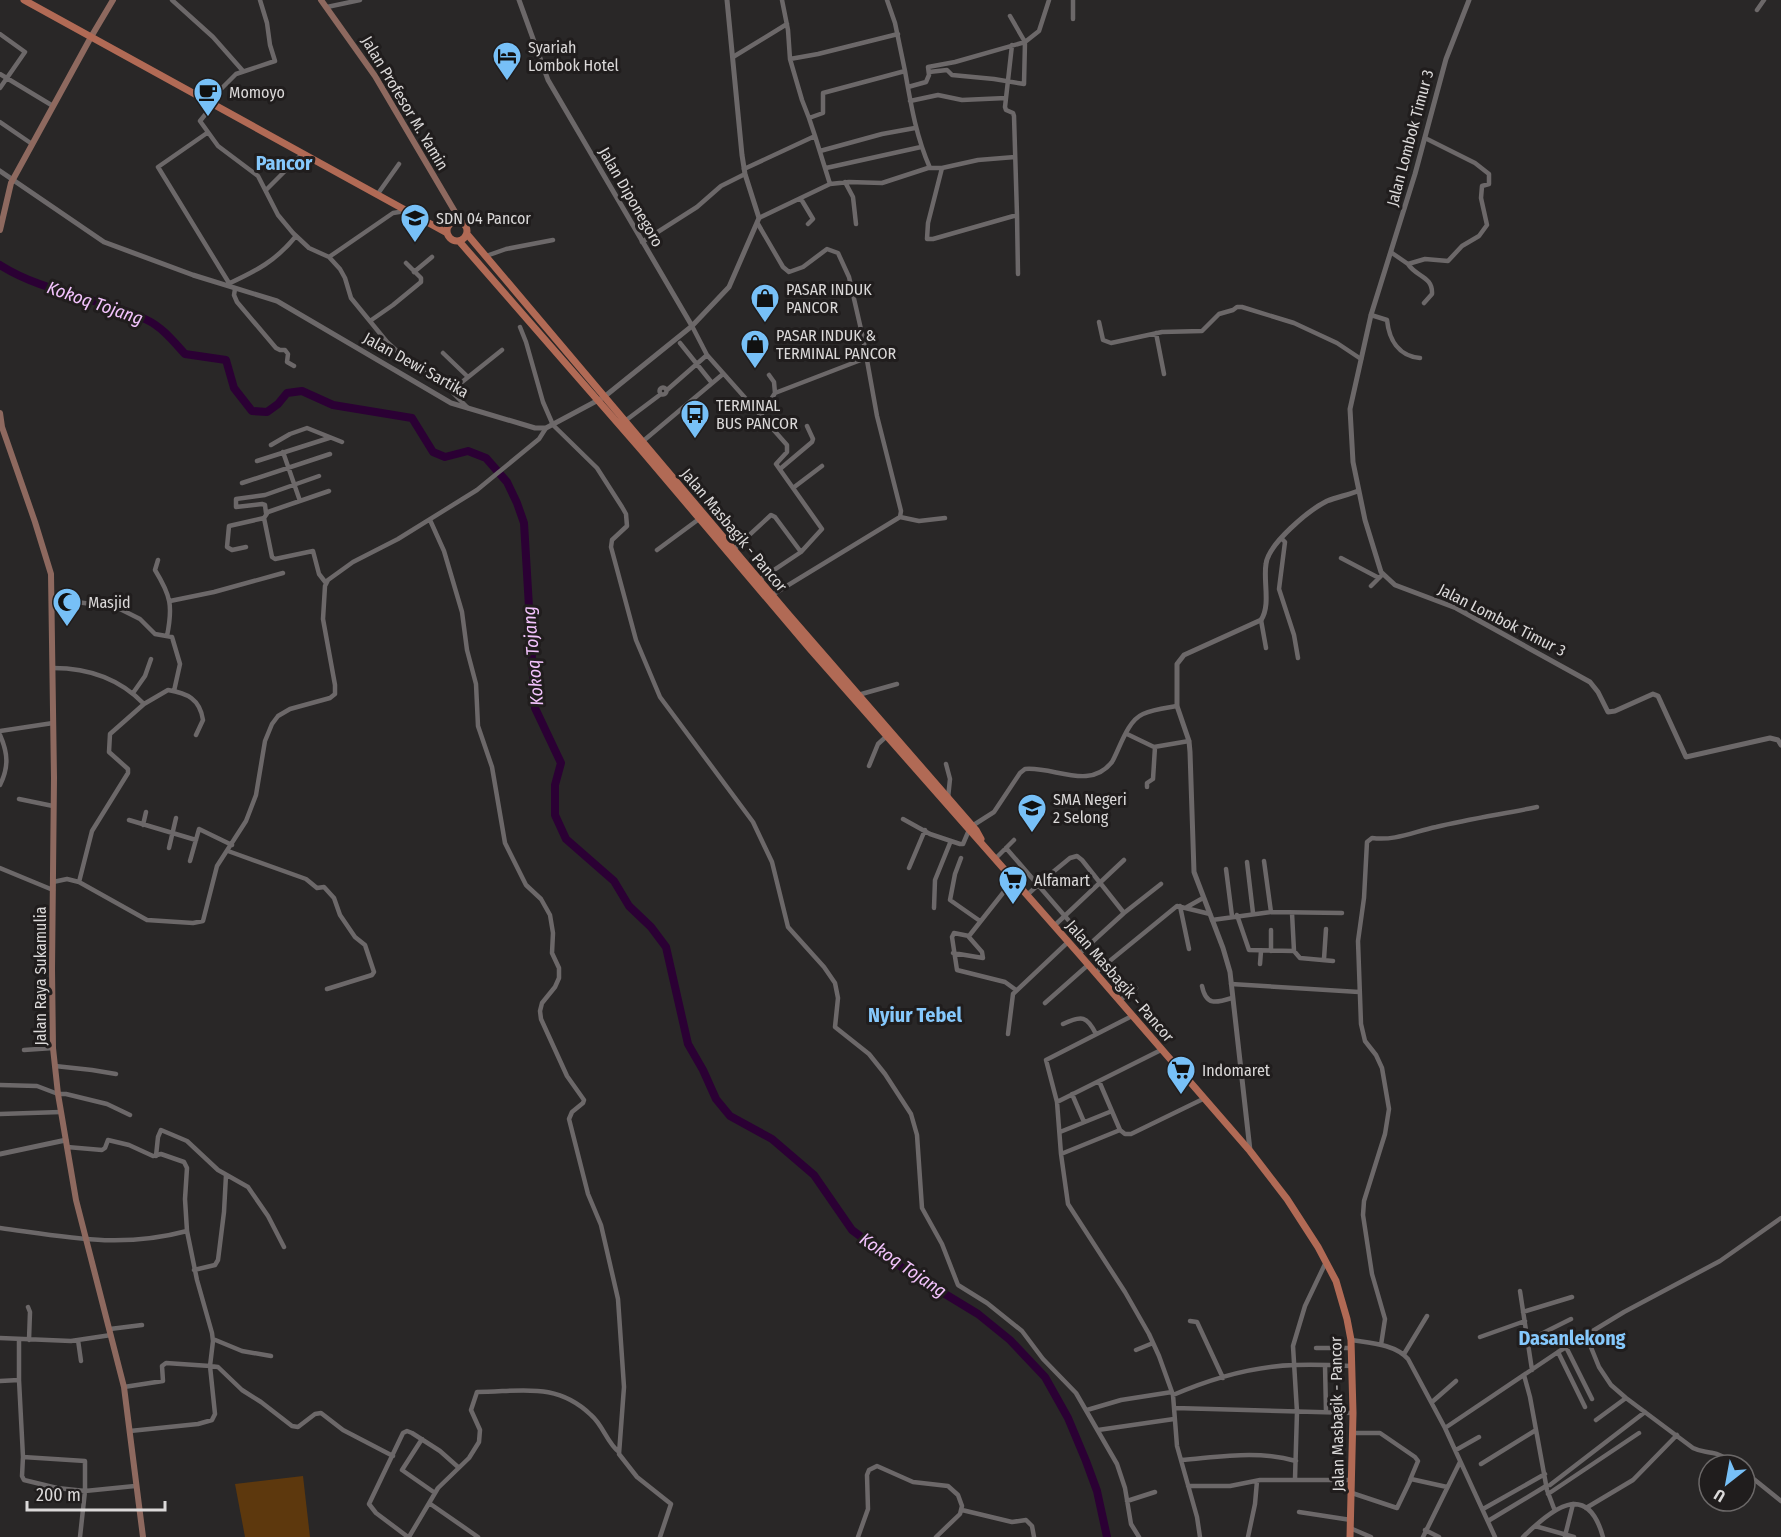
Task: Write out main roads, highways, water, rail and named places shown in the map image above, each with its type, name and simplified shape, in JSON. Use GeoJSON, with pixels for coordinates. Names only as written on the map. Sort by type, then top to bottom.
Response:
{"type":"FeatureCollection","features":[{"type":"Feature","properties":{"kind":"main road"},"geometry":{"type":"LineString","coordinates":[[24,0],[447,233],[451,240],[459,241],[467,234],[467,228],[461,222],[456,221],[450,223],[447,233]]}},
{"type":"Feature","properties":{"kind":"main road"},"geometry":{"type":"LineString","coordinates":[[0,230],[13,180],[91,37],[96,21],[111,0]]}},
{"type":"Feature","properties":{"kind":"main road","name":"Jalan Profesor M. Yamin"},"geometry":{"type":"LineString","coordinates":[[321,0],[375,76],[461,222]]}},
{"type":"Feature","properties":{"kind":"main road","name":"Jalan Masbagik - Pancor"},"geometry":{"type":"LineString","coordinates":[[467,234],[699,519],[770,597],[1250,1151],[1287,1199],[1326,1262],[1341,1294],[1351,1344],[1353,1433],[1350,1537]]}},
{"type":"Feature","properties":{"kind":"main road","name":"Jalan Masbagik - Pancor"},"geometry":{"type":"LineString","coordinates":[[459,241],[642,442],[759,580],[770,597]]}},
{"type":"Feature","properties":{"kind":"main road","name":"Jalan Raya Sukamulia"},"geometry":{"type":"LineString","coordinates":[[0,413],[2,427],[51,574],[53,1048],[58,1094],[76,1200],[123,1387],[143,1537]]}},
{"type":"Feature","properties":{"kind":"main road","name":"Jalan Masbagik - Pancor"},"geometry":{"type":"LineString","coordinates":[[836,673],[948,798],[970,828]]}},
{"type":"Feature","properties":{"kind":"waterway","name":"Kokoq Tojang"},"geometry":{"type":"LineString","coordinates":[[0,265],[35,282],[147,320],[163,331],[185,354],[226,360],[234,388],[252,411],[267,412],[287,393],[302,391],[333,405],[412,418],[433,452],[445,457],[468,451],[486,458],[507,482],[524,523],[535,708],[561,763],[555,785],[555,815],[566,839],[614,881],[629,906],[651,927],[666,947],[688,1044],[716,1099],[730,1116],[772,1139],[814,1175],[852,1230],[904,1269],[978,1314],[1010,1340],[1045,1377],[1068,1418],[1086,1461],[1097,1491],[1107,1537]]}},
{"type":"Feature","properties":{"kind":"place","name":"Syariah Lombok Hotel"},"geometry":{"type":"Point","coordinates":[507,82]}},
{"type":"Feature","properties":{"kind":"place","name":"Momoyo"},"geometry":{"type":"Point","coordinates":[208,118]}},
{"type":"Feature","properties":{"kind":"place","name":"SDN 04 Pancor"},"geometry":{"type":"Point","coordinates":[415,244]}},
{"type":"Feature","properties":{"kind":"place","name":"PASAR INDUK PANCOR"},"geometry":{"type":"Point","coordinates":[765,324]}},
{"type":"Feature","properties":{"kind":"place","name":"PASAR INDUK & TERMINAL PANCOR"},"geometry":{"type":"Point","coordinates":[755,370]}},
{"type":"Feature","properties":{"kind":"place","name":"TERMINAL BUS PANCOR"},"geometry":{"type":"Point","coordinates":[695,440]}},
{"type":"Feature","properties":{"kind":"place","name":"Masjid"},"geometry":{"type":"Point","coordinates":[67,628]}},
{"type":"Feature","properties":{"kind":"place","name":"SMA Negeri 2 Selong"},"geometry":{"type":"Point","coordinates":[1032,834]}},
{"type":"Feature","properties":{"kind":"place","name":"Alfamart"},"geometry":{"type":"Point","coordinates":[1013,906]}},
{"type":"Feature","properties":{"kind":"place","name":"Indomaret"},"geometry":{"type":"Point","coordinates":[1181,1096]}},
{"type":"Feature","properties":{"kind":"district","name":"Pancor"},"geometry":{"type":"Point","coordinates":[284,163]}},
{"type":"Feature","properties":{"kind":"district","name":"Nyiur Tebel"},"geometry":{"type":"Point","coordinates":[915,1015]}},
{"type":"Feature","properties":{"kind":"district","name":"Dasanlekong"},"geometry":{"type":"Point","coordinates":[1572,1338]}}]}
